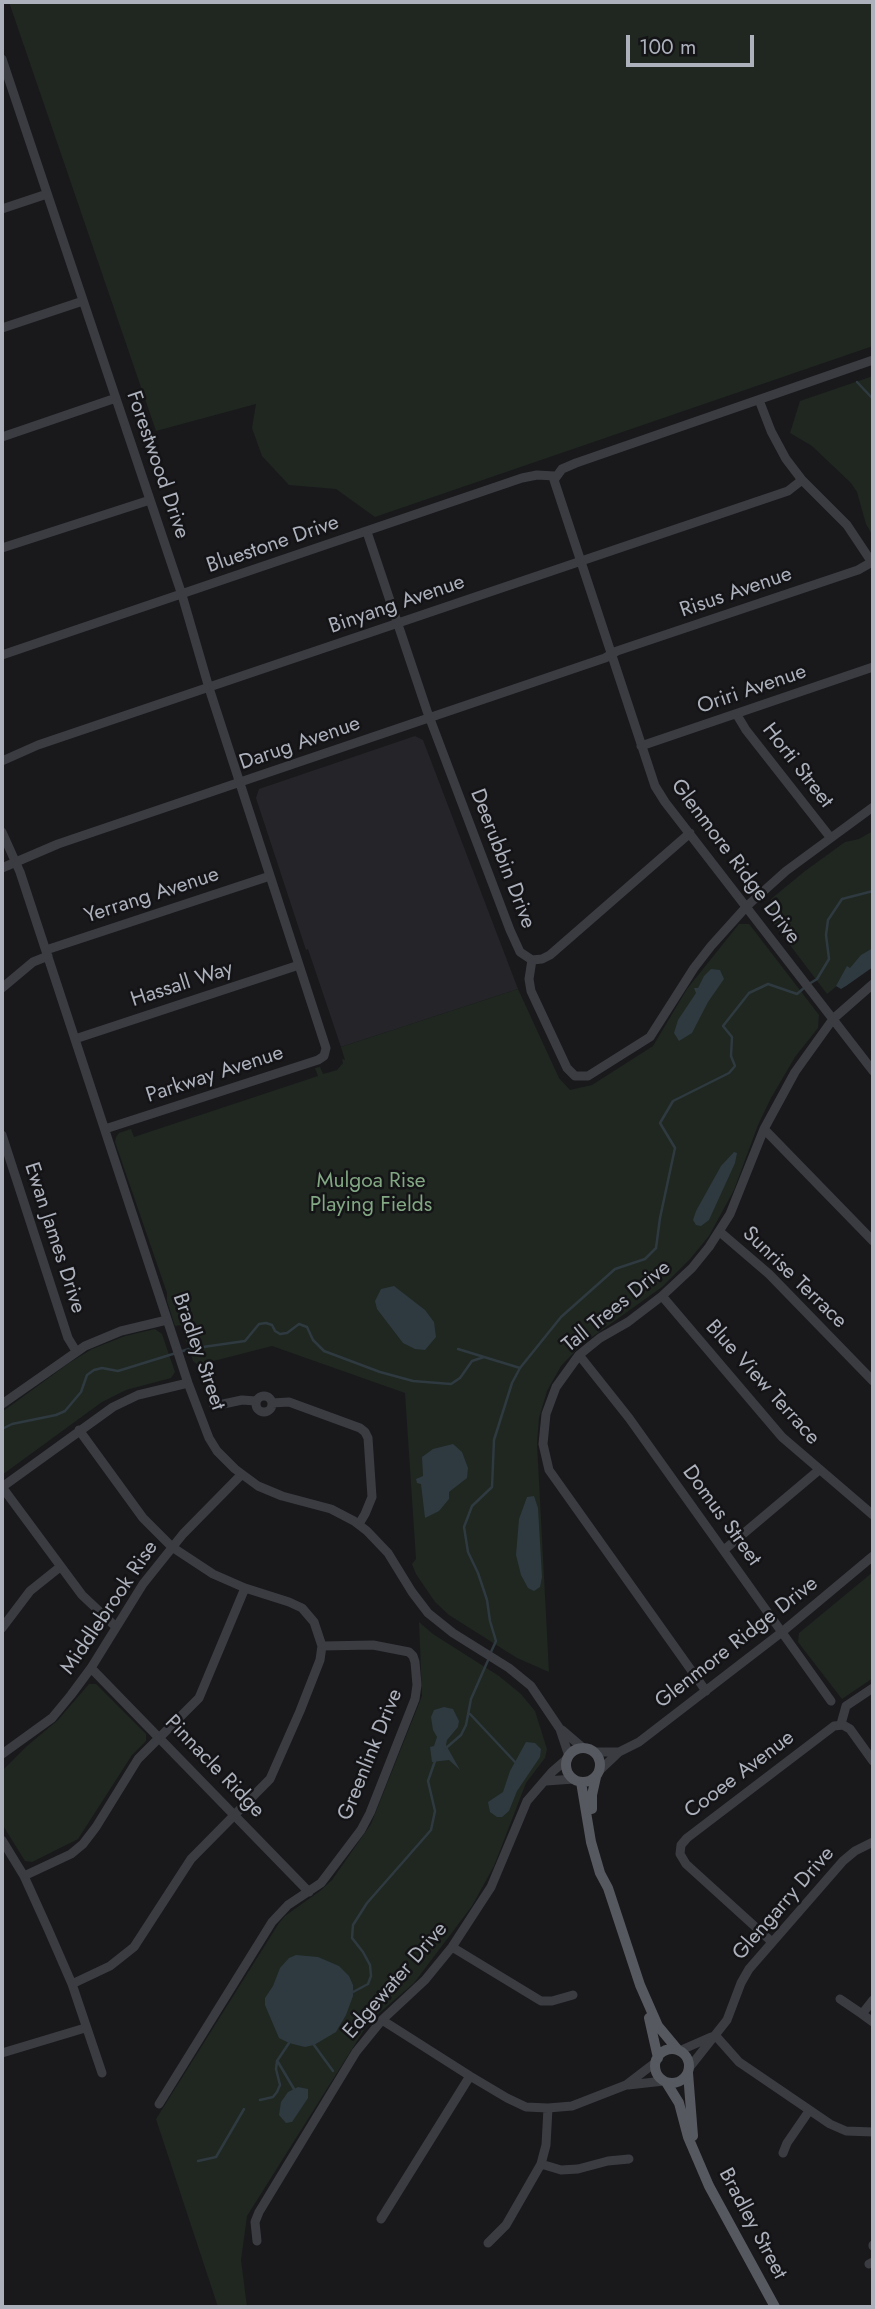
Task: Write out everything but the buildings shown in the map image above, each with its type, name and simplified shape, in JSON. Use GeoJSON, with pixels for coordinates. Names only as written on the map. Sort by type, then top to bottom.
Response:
{"type":"FeatureCollection","features":[{"type":"Feature","properties":{"kind":"main road"},"geometry":{"type":"LineString","coordinates":[[608,1888],[608,1879],[598,1847],[592,1795],[600,1760],[589,1750],[575,1750],[568,1758],[567,1769],[578,1781],[600,1872],[608,1888],[645,1998],[657,2073],[665,2082],[681,2081],[689,2070],[687,2058],[659,2026],[645,1998]]}},
{"type":"Feature","properties":{"kind":"main road"},"geometry":{"type":"LineString","coordinates":[[578,1781],[587,1782],[598,1773]]}},
{"type":"Feature","properties":{"kind":"main road"},"geometry":{"type":"LineString","coordinates":[[657,2060],[668,2050],[678,2050]]}},
{"type":"Feature","properties":{"kind":"main road","name":"Bradley Street"},"geometry":{"type":"LineString","coordinates":[[689,2070],[697,2159]]}},
{"type":"Feature","properties":{"kind":"main road","name":"Bradley Street"},"geometry":{"type":"LineString","coordinates":[[665,2082],[680,2103],[688,2137],[709,2186],[775,2307]]}},
{"type":"Feature","properties":{"kind":"street","name":"Forestwood Drive"},"geometry":{"type":"LineString","coordinates":[[3,66],[182,595],[209,688],[325,1044]]}},
{"type":"Feature","properties":{"kind":"street"},"geometry":{"type":"LineString","coordinates":[[2,209],[47,194]]}},
{"type":"Feature","properties":{"kind":"street"},"geometry":{"type":"LineString","coordinates":[[2,328],[83,301]]}},
{"type":"Feature","properties":{"kind":"street"},"geometry":{"type":"LineString","coordinates":[[555,476],[562,469],[576,463],[873,360]]}},
{"type":"Feature","properties":{"kind":"street"},"geometry":{"type":"LineString","coordinates":[[2,436],[116,398]]}},
{"type":"Feature","properties":{"kind":"street"},"geometry":{"type":"LineString","coordinates":[[759,400],[780,449],[802,480],[847,525],[873,563]]}},
{"type":"Feature","properties":{"kind":"street","name":"Bluestone Drive"},"geometry":{"type":"LineString","coordinates":[[2,655],[530,476],[555,476]]}},
{"type":"Feature","properties":{"kind":"street","name":"Glenmore Ridge Drive"},"geometry":{"type":"LineString","coordinates":[[555,476],[555,487],[655,786],[873,1071]]}},
{"type":"Feature","properties":{"kind":"street","name":"Binyang Avenue"},"geometry":{"type":"LineString","coordinates":[[2,761],[38,745],[788,491],[802,480]]}},
{"type":"Feature","properties":{"kind":"street"},"geometry":{"type":"LineString","coordinates":[[2,548],[150,500]]}},
{"type":"Feature","properties":{"kind":"street","name":"Deerubbin Drive"},"geometry":{"type":"LineString","coordinates":[[367,532],[429,719],[513,937],[522,955],[532,960],[529,979],[534,999],[568,1071],[575,1076],[583,1077],[650,1037],[694,968],[747,906],[830,837],[873,807]]}},
{"type":"Feature","properties":{"kind":"street","name":"Risus Avenue"},"geometry":{"type":"LineString","coordinates":[[611,655],[873,563]]}},
{"type":"Feature","properties":{"kind":"street","name":"Darug Avenue"},"geometry":{"type":"LineString","coordinates":[[2,868],[58,844],[611,655]]}},
{"type":"Feature","properties":{"kind":"street","name":"Oriri Avenue"},"geometry":{"type":"LineString","coordinates":[[641,746],[873,667]]}},
{"type":"Feature","properties":{"kind":"street","name":"Horti Street"},"geometry":{"type":"LineString","coordinates":[[737,715],[830,837]]}},
{"type":"Feature","properties":{"kind":"street","name":"Bradley Street"},"geometry":{"type":"LineString","coordinates":[[2,832],[16,861],[188,1383],[209,1438],[217,1451],[241,1475],[267,1491],[323,1507],[359,1524],[384,1548],[428,1614],[499,1661],[531,1686],[560,1729],[568,1758]]}},
{"type":"Feature","properties":{"kind":"street"},"geometry":{"type":"LineString","coordinates":[[532,960],[550,955],[690,833]]}},
{"type":"Feature","properties":{"kind":"street","name":"Yerrang Avenue"},"geometry":{"type":"LineString","coordinates":[[2,988],[47,953],[270,876]]}},
{"type":"Feature","properties":{"kind":"street","name":"Hassall Way"},"geometry":{"type":"LineString","coordinates":[[75,1039],[299,965]]}},
{"type":"Feature","properties":{"kind":"street","name":"Tall Trees Drive"},"geometry":{"type":"LineString","coordinates":[[706,1691],[549,1470],[543,1444],[546,1414],[556,1387],[579,1355],[662,1296],[692,1268],[720,1232],[741,1191],[764,1129],[795,1072],[833,1019],[873,984]]}},
{"type":"Feature","properties":{"kind":"street","name":"Parkway Avenue"},"geometry":{"type":"LineString","coordinates":[[105,1129],[318,1060],[326,1053],[325,1044]]}},
{"type":"Feature","properties":{"kind":"street"},"geometry":{"type":"LineString","coordinates":[[764,1129],[873,1241]]}},
{"type":"Feature","properties":{"kind":"street","name":"Ewan James Drive"},"geometry":{"type":"LineString","coordinates":[[2,1135],[68,1338],[76,1351]]}},
{"type":"Feature","properties":{"kind":"street","name":"Sunrise Terrace"},"geometry":{"type":"LineString","coordinates":[[720,1232],[769,1274],[873,1381]]}},
{"type":"Feature","properties":{"kind":"street","name":"Blue View Terrace"},"geometry":{"type":"LineString","coordinates":[[662,1296],[782,1437],[873,1515]]}},
{"type":"Feature","properties":{"kind":"street"},"geometry":{"type":"LineString","coordinates":[[2,1405],[76,1351],[114,1333],[167,1320]]}},
{"type":"Feature","properties":{"kind":"street","name":"Domus Street"},"geometry":{"type":"LineString","coordinates":[[579,1355],[629,1418],[831,1701]]}},
{"type":"Feature","properties":{"kind":"street"},"geometry":{"type":"LineString","coordinates":[[116,1627],[82,1595],[2,1487],[79,1430],[127,1399],[188,1383]]}},
{"type":"Feature","properties":{"kind":"street"},"geometry":{"type":"LineString","coordinates":[[214,1406],[242,1400],[256,1401],[264,1396],[272,1403],[289,1402],[365,1432],[368,1438],[372,1497],[359,1524]]}},
{"type":"Feature","properties":{"kind":"street"},"geometry":{"type":"LineString","coordinates":[[72,1984],[110,1966],[134,1947],[191,1859],[266,1783],[275,1770],[320,1660],[321,1646],[317,1627],[307,1612],[289,1602],[213,1574],[172,1547],[143,1518],[79,1430]]}},
{"type":"Feature","properties":{"kind":"street"},"geometry":{"type":"LineString","coordinates":[[724,1550],[819,1471]]}},
{"type":"Feature","properties":{"kind":"street","name":"Middlebrook Rise"},"geometry":{"type":"LineString","coordinates":[[2,1754],[52,1717],[82,1684],[143,1584],[172,1547],[241,1475]]}},
{"type":"Feature","properties":{"kind":"street","name":"Glenmore Ridge Drive"},"geometry":{"type":"LineString","coordinates":[[598,1773],[619,1752],[639,1742],[706,1691],[873,1556]]}},
{"type":"Feature","properties":{"kind":"street"},"geometry":{"type":"LineString","coordinates":[[2,1628],[30,1591],[60,1567]]}},
{"type":"Feature","properties":{"kind":"street"},"geometry":{"type":"LineString","coordinates":[[24,1876],[71,1854],[83,1844],[138,1759],[199,1698],[245,1588]]}},
{"type":"Feature","properties":{"kind":"street","name":"Greenlink Drive"},"geometry":{"type":"LineString","coordinates":[[159,2104],[272,1922],[288,1905],[326,1877],[365,1824],[414,1702],[417,1689],[415,1662],[409,1651],[373,1646],[321,1646]]}},
{"type":"Feature","properties":{"kind":"street","name":"Pinnacle Ridge"},"geometry":{"type":"LineString","coordinates":[[91,1668],[309,1892]]}},
{"type":"Feature","properties":{"kind":"street"},"geometry":{"type":"LineString","coordinates":[[873,1688],[846,1706],[841,1724],[852,1730],[873,1761]]}},
{"type":"Feature","properties":{"kind":"street","name":"Cooee Avenue"},"geometry":{"type":"LineString","coordinates":[[772,1942],[685,1864],[680,1848],[687,1838],[831,1728],[841,1724]]}},
{"type":"Feature","properties":{"kind":"street","name":"Bradley Street"},"geometry":{"type":"LineString","coordinates":[[560,1729],[589,1750]]}},
{"type":"Feature","properties":{"kind":"street"},"geometry":{"type":"LineString","coordinates":[[589,1750],[619,1752]]}},
{"type":"Feature","properties":{"kind":"street","name":"Edgewater Drive"},"geometry":{"type":"LineString","coordinates":[[257,2241],[255,2222],[259,2212],[356,2052],[382,2020],[425,1980],[452,1947],[491,1887],[527,1801],[568,1758]]}},
{"type":"Feature","properties":{"kind":"street"},"geometry":{"type":"LineString","coordinates":[[546,1781],[578,1781]]}},
{"type":"Feature","properties":{"kind":"street"},"geometry":{"type":"LineString","coordinates":[[2,1840],[24,1876],[72,1984],[102,2073]]}},
{"type":"Feature","properties":{"kind":"street","name":"Glengarry Drive"},"geometry":{"type":"LineString","coordinates":[[689,2070],[731,2013],[745,1976],[772,1942],[843,1861],[873,1842]]}},
{"type":"Feature","properties":{"kind":"street"},"geometry":{"type":"LineString","coordinates":[[452,1947],[541,2001],[573,1995]]}},
{"type":"Feature","properties":{"kind":"street"},"geometry":{"type":"LineString","coordinates":[[839,1999],[873,2022]]}},
{"type":"Feature","properties":{"kind":"street"},"geometry":{"type":"LineString","coordinates":[[862,2014],[873,2000]]}},
{"type":"Feature","properties":{"kind":"street"},"geometry":{"type":"LineString","coordinates":[[382,2020],[470,2076],[526,2106],[572,2106],[626,2085],[665,2082]]}},
{"type":"Feature","properties":{"kind":"street"},"geometry":{"type":"LineString","coordinates":[[2,2051],[85,2028]]}},
{"type":"Feature","properties":{"kind":"street"},"geometry":{"type":"LineString","coordinates":[[678,2050],[714,2036],[739,2062],[808,2110],[846,2131],[873,2132]]}},
{"type":"Feature","properties":{"kind":"street"},"geometry":{"type":"LineString","coordinates":[[626,2085],[657,2060]]}},
{"type":"Feature","properties":{"kind":"street"},"geometry":{"type":"LineString","coordinates":[[381,2219],[470,2076]]}},
{"type":"Feature","properties":{"kind":"street"},"geometry":{"type":"LineString","coordinates":[[488,2242],[506,2225],[541,2164],[546,2146],[548,2108]]}},
{"type":"Feature","properties":{"kind":"street"},"geometry":{"type":"LineString","coordinates":[[783,2153],[808,2110]]}},
{"type":"Feature","properties":{"kind":"street"},"geometry":{"type":"LineString","coordinates":[[541,2164],[574,2170],[608,2161],[629,2160]]}},
{"type":"Feature","properties":{"kind":"shaded area"},"geometry":{"type":"Polygon","coordinates":[[[415,736],[423,740],[518,989],[341,1047],[256,798],[259,789],[415,736]]]}},
{"type":"Feature","properties":{"kind":"shaded area"},"geometry":{"type":"Polygon","coordinates":[[[873,948],[873,967],[841,989],[836,986],[847,966],[850,968],[861,955],[873,948]]]}},
{"type":"Feature","properties":{"kind":"shaded area"},"geometry":{"type":"Polygon","coordinates":[[[711,969],[720,970],[724,979],[692,1033],[679,1041],[674,1033],[678,1020],[696,993],[694,988],[698,988],[711,969]]]}},
{"type":"Feature","properties":{"kind":"shaded area"},"geometry":{"type":"Polygon","coordinates":[[[734,1152],[737,1153],[735,1163],[709,1220],[701,1226],[696,1225],[693,1220],[696,1211],[721,1166],[734,1152]]]}},
{"type":"Feature","properties":{"kind":"shaded area"},"geometry":{"type":"Polygon","coordinates":[[[394,1286],[425,1310],[434,1322],[436,1337],[425,1350],[403,1343],[377,1309],[375,1301],[381,1289],[394,1286]]]}},
{"type":"Feature","properties":{"kind":"shaded area"},"geometry":{"type":"Polygon","coordinates":[[[453,1444],[462,1452],[468,1468],[467,1478],[449,1492],[449,1499],[439,1511],[425,1518],[421,1484],[417,1483],[416,1479],[423,1476],[422,1457],[433,1449],[453,1444]]]}},
{"type":"Feature","properties":{"kind":"shaded area"},"geometry":{"type":"Polygon","coordinates":[[[534,1496],[538,1508],[542,1577],[540,1587],[534,1591],[528,1588],[521,1575],[516,1555],[519,1519],[527,1497],[534,1496]]]}},
{"type":"Feature","properties":{"kind":"shaded area"},"geometry":{"type":"Polygon","coordinates":[[[444,1707],[453,1709],[459,1721],[446,1745],[460,1770],[449,1760],[432,1762],[430,1747],[434,1746],[437,1737],[431,1717],[434,1710],[444,1707]]]}},
{"type":"Feature","properties":{"kind":"shaded area"},"geometry":{"type":"Polygon","coordinates":[[[526,1742],[535,1743],[541,1749],[540,1757],[517,1791],[509,1811],[502,1817],[497,1817],[490,1812],[488,1802],[503,1792],[510,1771],[526,1742]]]}},
{"type":"Feature","properties":{"kind":"shaded area"},"geometry":{"type":"Polygon","coordinates":[[[296,1955],[318,1957],[339,1966],[349,1976],[353,1985],[353,1996],[336,2032],[314,2045],[305,2047],[279,2038],[265,2005],[265,1998],[280,1968],[296,1955]]]}},
{"type":"Feature","properties":{"kind":"shaded area"},"geometry":{"type":"Polygon","coordinates":[[[298,2087],[308,2089],[308,2098],[292,2122],[286,2123],[279,2115],[281,2102],[288,2092],[298,2087]]]}},
{"type":"Feature","properties":{"kind":"green space"},"geometry":{"type":"Polygon","coordinates":[[[9,2],[873,2],[873,346],[375,517],[336,489],[289,485],[262,456],[252,428],[256,404],[156,431],[9,2]]]}},
{"type":"Feature","properties":{"kind":"green space"},"geometry":{"type":"Polygon","coordinates":[[[873,376],[873,536],[851,483],[812,446],[790,433],[800,401],[873,376]]]}},
{"type":"Feature","properties":{"kind":"green space"},"geometry":{"type":"Polygon","coordinates":[[[873,831],[873,957],[827,994],[771,920],[771,899],[845,842],[859,839],[873,831]]]}},
{"type":"Feature","properties":{"kind":"green space","name":"Mulgoa Rise Playing Fields"},"geometry":{"type":"Polygon","coordinates":[[[739,924],[749,924],[819,1015],[818,1028],[795,1057],[771,1098],[734,1190],[709,1236],[662,1287],[581,1345],[561,1366],[547,1391],[539,1418],[537,1443],[549,1672],[517,1658],[449,1615],[435,1602],[416,1574],[412,1564],[416,1559],[405,1393],[272,1346],[198,1365],[193,1361],[181,1325],[175,1326],[167,1293],[115,1142],[116,1137],[119,1133],[131,1129],[134,1137],[318,1076],[315,1068],[320,1067],[323,1074],[337,1070],[343,1063],[342,1059],[345,1060],[341,1047],[518,989],[559,1078],[570,1090],[592,1085],[653,1046],[687,989],[739,924]]]}},
{"type":"Feature","properties":{"kind":"green space"},"geometry":{"type":"Polygon","coordinates":[[[155,1329],[162,1334],[175,1372],[171,1378],[126,1390],[102,1402],[2,1475],[2,1412],[92,1349],[125,1336],[155,1329]]]}},
{"type":"Feature","properties":{"kind":"green space"},"geometry":{"type":"Polygon","coordinates":[[[873,1572],[873,1678],[842,1699],[798,1642],[799,1633],[873,1572]]]}},
{"type":"Feature","properties":{"kind":"green space"},"geometry":{"type":"Polygon","coordinates":[[[419,1622],[521,1694],[535,1711],[547,1749],[545,1758],[526,1783],[494,1866],[472,1906],[414,1983],[364,2030],[247,2216],[241,2260],[247,2307],[218,2307],[156,2119],[279,1923],[332,1880],[371,1824],[422,1696],[419,1622]]]}},
{"type":"Feature","properties":{"kind":"green space"},"geometry":{"type":"Polygon","coordinates":[[[89,1684],[96,1684],[146,1734],[146,1741],[132,1755],[78,1839],[32,1862],[25,1861],[2,1824],[2,1771],[58,1720],[89,1684]]]}},
{"type":"Feature","properties":{"kind":"waterway"},"geometry":{"type":"LineString","coordinates":[[857,382],[873,399]]}},
{"type":"Feature","properties":{"kind":"waterway"},"geometry":{"type":"LineString","coordinates":[[809,984],[817,979],[829,959],[826,935],[828,920],[842,899],[873,891]]}},
{"type":"Feature","properties":{"kind":"waterway"},"geometry":{"type":"LineString","coordinates":[[491,1652],[496,1641],[487,1600],[468,1552],[464,1527],[472,1506],[492,1487],[494,1440],[512,1383],[520,1368],[561,1317],[615,1269],[645,1259],[656,1248],[675,1148],[660,1123],[673,1101],[729,1073],[735,1066],[731,1056],[732,1037],[723,1026],[749,993],[768,984],[797,994],[804,988]]}},
{"type":"Feature","properties":{"kind":"waterway"},"geometry":{"type":"LineString","coordinates":[[2,1429],[65,1411],[81,1392],[87,1375],[94,1370],[102,1368],[118,1371],[189,1349],[245,1341],[259,1324],[272,1325],[280,1334],[287,1333],[299,1324],[307,1327],[313,1340],[324,1351],[413,1381],[451,1384],[460,1378],[472,1361],[484,1357]]}},
{"type":"Feature","properties":{"kind":"waterway"},"geometry":{"type":"LineString","coordinates":[[458,1349],[520,1368]]}},
{"type":"Feature","properties":{"kind":"waterway"},"geometry":{"type":"LineString","coordinates":[[446,1748],[461,1735],[466,1725],[471,1699],[489,1658]]}},
{"type":"Feature","properties":{"kind":"waterway"},"geometry":{"type":"LineString","coordinates":[[470,1714],[515,1762]]}},
{"type":"Feature","properties":{"kind":"waterway"},"geometry":{"type":"LineString","coordinates":[[353,1992],[368,1984],[371,1976],[370,1965],[352,1938],[353,1925],[367,1903],[431,1830],[435,1811],[428,1781],[435,1761]]}},
{"type":"Feature","properties":{"kind":"waterway"},"geometry":{"type":"LineString","coordinates":[[260,2100],[273,2097],[277,2092],[280,2085],[277,2061],[289,2043]]}},
{"type":"Feature","properties":{"kind":"waterway"},"geometry":{"type":"LineString","coordinates":[[314,2045],[333,2071]]}},
{"type":"Feature","properties":{"kind":"waterway"},"geometry":{"type":"LineString","coordinates":[[278,2062],[294,2089]]}},
{"type":"Feature","properties":{"kind":"waterway"},"geometry":{"type":"LineString","coordinates":[[198,2161],[216,2157],[244,2109]]}}]}
